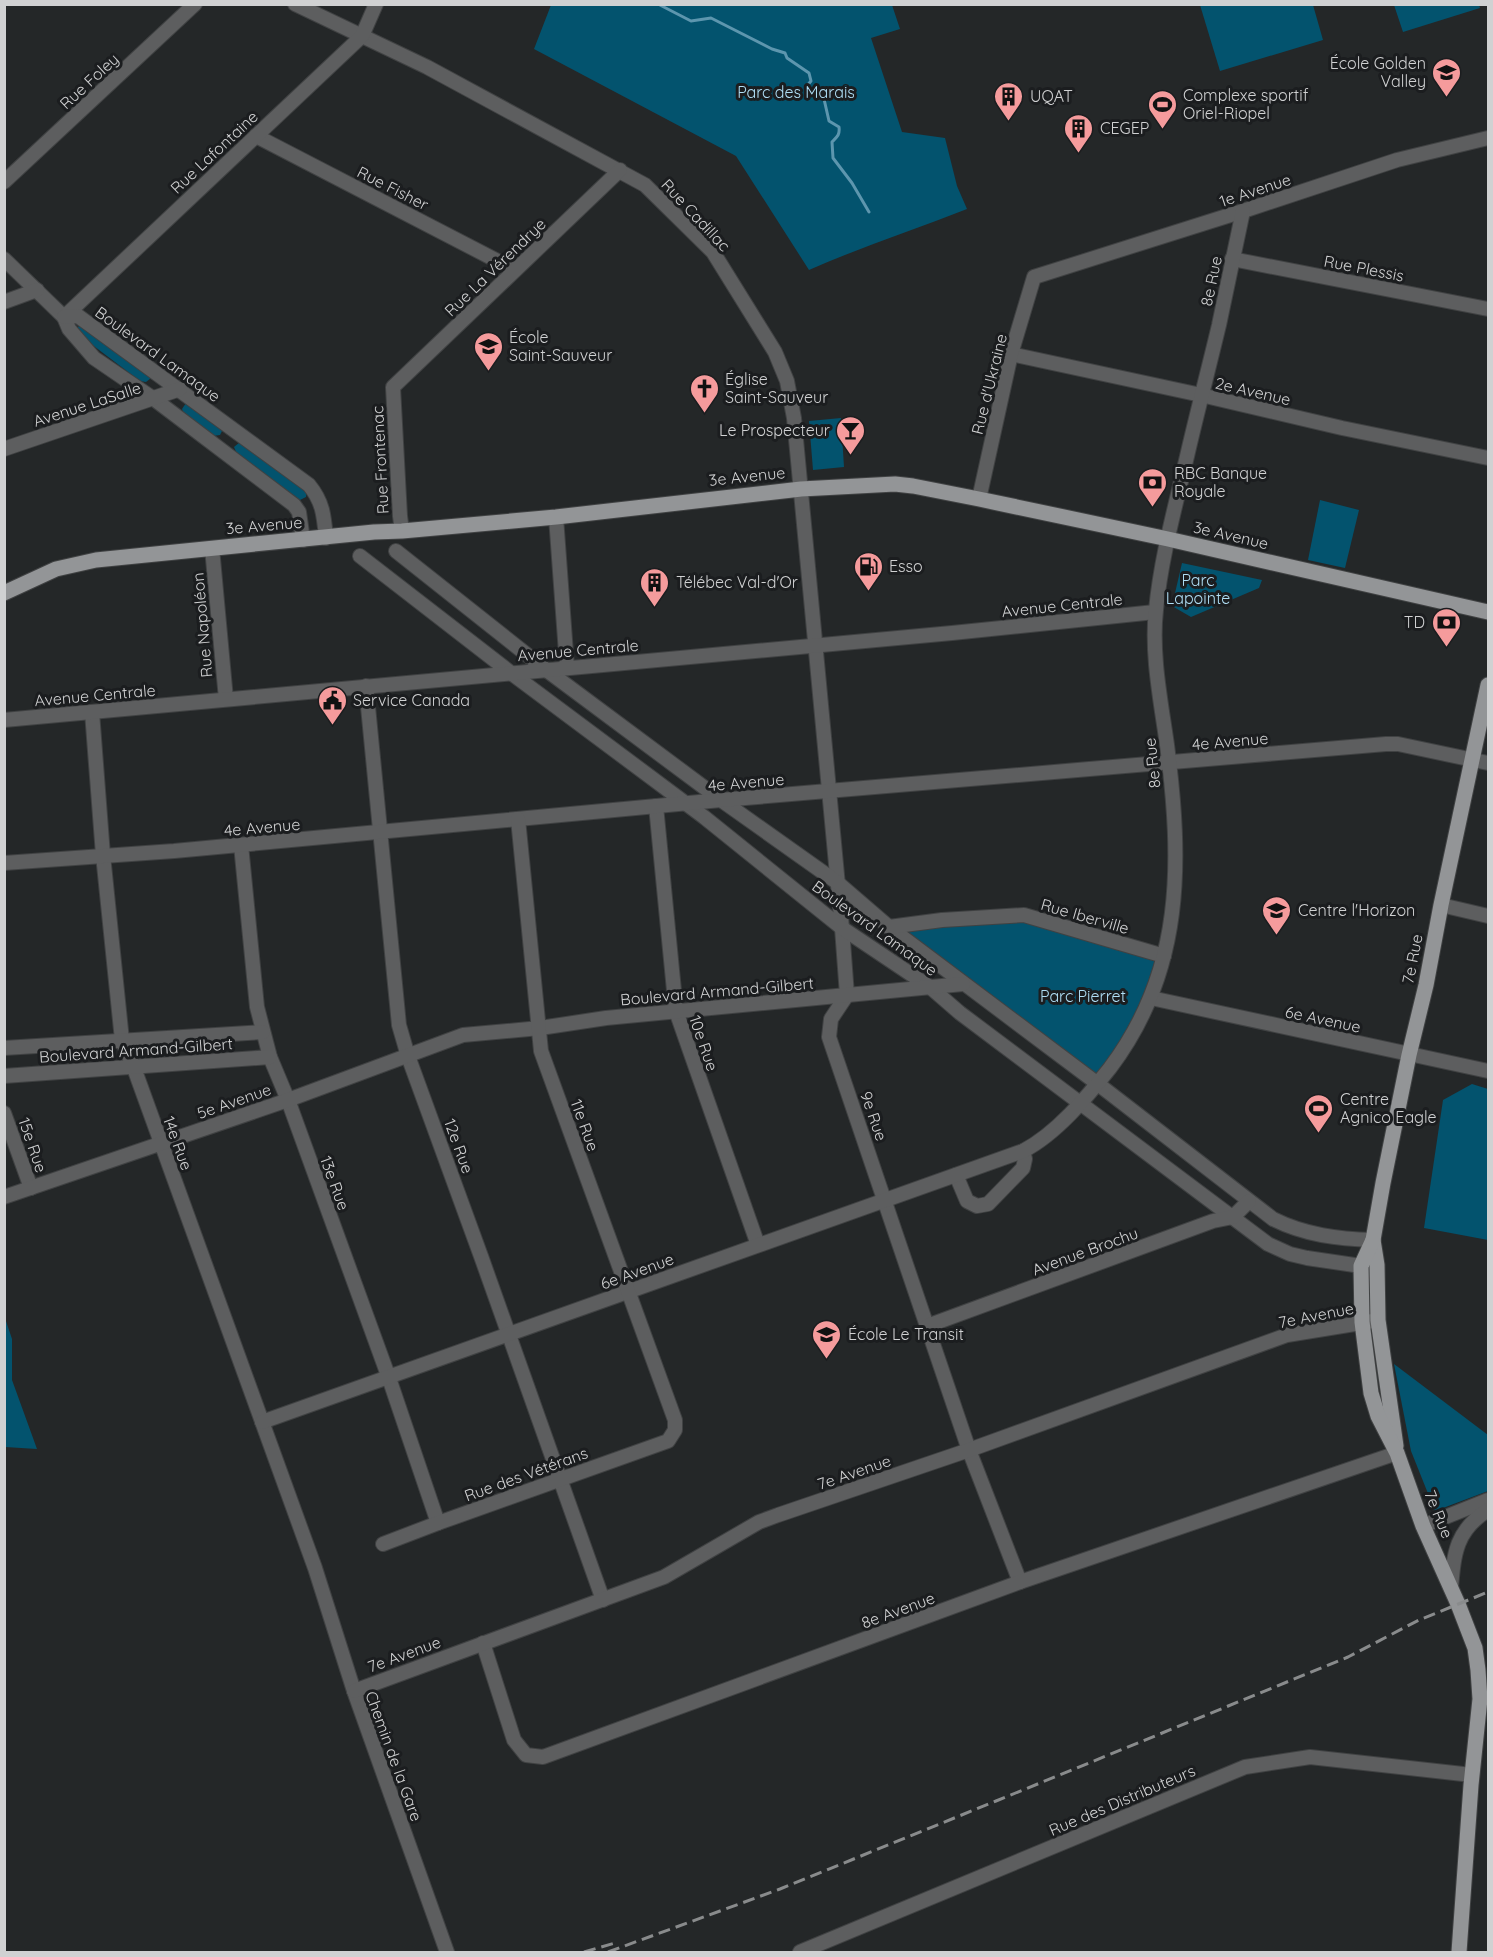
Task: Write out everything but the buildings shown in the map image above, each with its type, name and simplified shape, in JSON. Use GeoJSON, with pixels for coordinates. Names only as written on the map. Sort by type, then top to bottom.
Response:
{"type":"FeatureCollection","features":[{"type":"Feature","properties":{"kind":"main road","name":"3e Avenue"},"geometry":{"type":"LineString","coordinates":[[4,593],[31,579],[74,564],[96,560],[374,532],[556,517],[801,489],[895,484],[979,499],[1168,539],[1488,612]]}},
{"type":"Feature","properties":{"kind":"main road","name":"7e Rue"},"geometry":{"type":"LineString","coordinates":[[1459,1953],[1480,1699],[1475,1648],[1423,1526],[1397,1453],[1378,1416],[1371,1394],[1362,1322],[1361,1266],[1373,1240],[1409,1055],[1426,985],[1488,685]]}},
{"type":"Feature","properties":{"kind":"main road","name":"7e Rue"},"geometry":{"type":"LineString","coordinates":[[1373,1240],[1377,1265],[1378,1320],[1394,1419],[1397,1453]]}},
{"type":"Feature","properties":{"kind":"street","name":"Rue Foley"},"geometry":{"type":"LineString","coordinates":[[4,182],[195,4]]}},
{"type":"Feature","properties":{"kind":"street","name":"Rue Cadillac"},"geometry":{"type":"LineString","coordinates":[[295,4],[428,67],[620,170],[645,185],[713,252],[775,351],[787,381],[794,418],[807,571],[816,644]]}},
{"type":"Feature","properties":{"kind":"street","name":"Rue Lafontaine"},"geometry":{"type":"LineString","coordinates":[[64,317],[362,36],[376,4]]}},
{"type":"Feature","properties":{"kind":"street","name":"Rue Fisher"},"geometry":{"type":"LineString","coordinates":[[256,136],[515,270]]}},
{"type":"Feature","properties":{"kind":"street","name":"1e Avenue"},"geometry":{"type":"LineString","coordinates":[[1034,277],[1397,160],[1488,138]]}},
{"type":"Feature","properties":{"kind":"street","name":"Rue La Vérendrye"},"geometry":{"type":"LineString","coordinates":[[393,387],[620,170]]}},
{"type":"Feature","properties":{"kind":"street","name":"8e Rue"},"geometry":{"type":"LineString","coordinates":[[1023,1151],[1038,1144],[1080,1103],[1098,1084],[1124,1049],[1151,998],[1164,956],[1175,899],[1176,867],[1169,763],[1156,655],[1155,612],[1168,539],[1244,211]]}},
{"type":"Feature","properties":{"kind":"street"},"geometry":{"type":"LineString","coordinates":[[4,259],[64,317]]}},
{"type":"Feature","properties":{"kind":"street","name":"Rue Plessis"},"geometry":{"type":"LineString","coordinates":[[1232,259],[1488,309]]}},
{"type":"Feature","properties":{"kind":"street","name":"Rue d'Ukraine"},"geometry":{"type":"LineString","coordinates":[[979,499],[1011,354],[1034,277]]}},
{"type":"Feature","properties":{"kind":"street"},"geometry":{"type":"LineString","coordinates":[[4,302],[37,290]]}},
{"type":"Feature","properties":{"kind":"street","name":"Boulevard Lamaque"},"geometry":{"type":"LineString","coordinates":[[303,540],[299,512],[294,505],[154,399],[94,358],[69,329],[64,317],[78,316],[269,458],[309,485],[321,504],[326,538]]}},
{"type":"Feature","properties":{"kind":"street","name":"2e Avenue"},"geometry":{"type":"LineString","coordinates":[[1011,354],[1201,395],[1342,429],[1488,458]]}},
{"type":"Feature","properties":{"kind":"street","name":"Rue Frontenac"},"geometry":{"type":"LineString","coordinates":[[393,387],[402,531]]}},
{"type":"Feature","properties":{"kind":"street","name":"Avenue LaSalle"},"geometry":{"type":"LineString","coordinates":[[4,449],[180,390]]}},
{"type":"Feature","properties":{"kind":"street"},"geometry":{"type":"LineString","coordinates":[[556,517],[567,667]]}},
{"type":"Feature","properties":{"kind":"street","name":"Rue Napoléon"},"geometry":{"type":"LineString","coordinates":[[212,548],[226,699]]}},
{"type":"Feature","properties":{"kind":"street","name":"Boulevard Lamaque"},"geometry":{"type":"LineString","coordinates":[[396,551],[545,669],[721,800],[838,883],[889,927],[1274,1219],[1291,1228],[1314,1234],[1373,1240]]}},
{"type":"Feature","properties":{"kind":"street","name":"Boulevard Lamaque"},"geometry":{"type":"LineString","coordinates":[[360,556],[684,803],[842,928],[930,987],[960,1013],[1268,1244],[1290,1254],[1361,1266]]}},
{"type":"Feature","properties":{"kind":"street"},"geometry":{"type":"LineString","coordinates":[[393,581],[411,563]]}},
{"type":"Feature","properties":{"kind":"street","name":"Avenue Centrale"},"geometry":{"type":"LineString","coordinates":[[4,720],[1155,612]]}},
{"type":"Feature","properties":{"kind":"street"},"geometry":{"type":"LineString","coordinates":[[816,644],[847,995]]}},
{"type":"Feature","properties":{"kind":"street","name":"12e Rue"},"geometry":{"type":"LineString","coordinates":[[366,686],[399,1025],[408,1056],[603,1600]]}},
{"type":"Feature","properties":{"kind":"street","name":"14e Rue"},"geometry":{"type":"LineString","coordinates":[[92,712],[103,855],[122,1040],[315,1568]]}},
{"type":"Feature","properties":{"kind":"street","name":"4e Avenue"},"geometry":{"type":"LineString","coordinates":[[4,863],[241,845],[684,803],[1386,744],[1398,744],[1488,763]]}},
{"type":"Feature","properties":{"kind":"street","name":"10e Rue"},"geometry":{"type":"LineString","coordinates":[[656,806],[676,1011],[758,1245]]}},
{"type":"Feature","properties":{"kind":"street","name":"11e Rue"},"geometry":{"type":"LineString","coordinates":[[518,819],[541,1051],[675,1420],[675,1430]]}},
{"type":"Feature","properties":{"kind":"street","name":"13e Rue"},"geometry":{"type":"LineString","coordinates":[[241,845],[257,1007],[270,1057],[288,1100],[389,1378],[438,1523]]}},
{"type":"Feature","properties":{"kind":"street"},"geometry":{"type":"LineString","coordinates":[[1441,905],[1488,916]]}},
{"type":"Feature","properties":{"kind":"street","name":"Rue Iberville"},"geometry":{"type":"LineString","coordinates":[[889,927],[942,920],[1024,915],[1164,956]]}},
{"type":"Feature","properties":{"kind":"street","name":"Boulevard Armand-Gilbert"},"geometry":{"type":"LineString","coordinates":[[474,1033],[963,984]]}},
{"type":"Feature","properties":{"kind":"street","name":"9e Rue"},"geometry":{"type":"LineString","coordinates":[[847,995],[831,1019],[830,1037],[969,1450],[1020,1582]]}},
{"type":"Feature","properties":{"kind":"street","name":"6e Avenue"},"geometry":{"type":"LineString","coordinates":[[1151,998],[1488,1071]]}},
{"type":"Feature","properties":{"kind":"street","name":"Boulevard Armand-Gilbert"},"geometry":{"type":"LineString","coordinates":[[4,1048],[263,1032]]}},
{"type":"Feature","properties":{"kind":"street","name":"5e Avenue"},"geometry":{"type":"LineString","coordinates":[[4,1197],[288,1100],[463,1035],[474,1033]]}},
{"type":"Feature","properties":{"kind":"street","name":"Boulevard Armand-Gilbert"},"geometry":{"type":"LineString","coordinates":[[4,1076],[270,1057]]}},
{"type":"Feature","properties":{"kind":"street","name":"15e Rue"},"geometry":{"type":"LineString","coordinates":[[4,1113],[31,1188]]}},
{"type":"Feature","properties":{"kind":"street"},"geometry":{"type":"LineString","coordinates":[[956,1175],[967,1202],[977,1206],[988,1204],[1023,1168],[1025,1159],[1023,1151]]}},
{"type":"Feature","properties":{"kind":"street","name":"6e Avenue"},"geometry":{"type":"LineString","coordinates":[[262,1422],[1023,1151]]}},
{"type":"Feature","properties":{"kind":"street"},"geometry":{"type":"LineString","coordinates":[[1233,1217],[1249,1201]]}},
{"type":"Feature","properties":{"kind":"street","name":"Avenue Brochu"},"geometry":{"type":"LineString","coordinates":[[927,1326],[1213,1221],[1233,1217]]}},
{"type":"Feature","properties":{"kind":"street","name":"7e Avenue"},"geometry":{"type":"LineString","coordinates":[[354,1690],[664,1577],[759,1522],[969,1450],[1287,1335],[1378,1320]]}},
{"type":"Feature","properties":{"kind":"street","name":"Rue des Vétérans"},"geometry":{"type":"LineString","coordinates":[[383,1544],[669,1441],[675,1430]]}},
{"type":"Feature","properties":{"kind":"street","name":"8e Avenue"},"geometry":{"type":"LineString","coordinates":[[483,1643],[514,1740],[526,1755],[543,1757],[1020,1582],[1397,1453]]}},
{"type":"Feature","properties":{"kind":"street"},"geometry":{"type":"LineString","coordinates":[[1423,1526],[1488,1500]]}},
{"type":"Feature","properties":{"kind":"street"},"geometry":{"type":"LineString","coordinates":[[1450,1588],[1454,1553],[1461,1535],[1471,1523],[1488,1510]]}},
{"type":"Feature","properties":{"kind":"street","name":"Chemin de la Gare"},"geometry":{"type":"LineString","coordinates":[[315,1568],[354,1690],[447,1953]]}},
{"type":"Feature","properties":{"kind":"street","name":"Rue des Distributeurs"},"geometry":{"type":"LineString","coordinates":[[800,1953],[1245,1767],[1310,1757],[1472,1775]]}},
{"type":"Feature","properties":{"kind":"green space","name":"Parc des Marais"},"geometry":{"type":"Polygon","coordinates":[[[551,5],[892,5],[900,29],[871,38],[902,132],[945,138],[957,186],[967,209],[809,270],[736,156],[534,49],[551,5]]]}},
{"type":"Feature","properties":{"kind":"green space"},"geometry":{"type":"Polygon","coordinates":[[[1200,5],[1313,5],[1323,40],[1220,71],[1200,5]]]}},
{"type":"Feature","properties":{"kind":"green space"},"geometry":{"type":"Polygon","coordinates":[[[1394,5],[1479,5],[1480,8],[1403,32],[1394,5]]]}},
{"type":"Feature","properties":{"kind":"green space"},"geometry":{"type":"Polygon","coordinates":[[[81,324],[151,378],[146,382],[140,381],[78,334],[77,328],[81,324]]]}},
{"type":"Feature","properties":{"kind":"green space"},"geometry":{"type":"Polygon","coordinates":[[[186,403],[223,429],[220,435],[213,436],[184,414],[182,409],[186,403]]]}},
{"type":"Feature","properties":{"kind":"green space"},"geometry":{"type":"Polygon","coordinates":[[[841,418],[844,467],[813,470],[809,421],[841,418]]]}},
{"type":"Feature","properties":{"kind":"green space"},"geometry":{"type":"Polygon","coordinates":[[[240,442],[307,490],[306,497],[296,499],[237,454],[234,447],[240,442]]]}},
{"type":"Feature","properties":{"kind":"green space"},"geometry":{"type":"Polygon","coordinates":[[[1320,500],[1359,510],[1345,568],[1308,560],[1320,500]]]}},
{"type":"Feature","properties":{"kind":"green space","name":"Parc Lapointe"},"geometry":{"type":"Polygon","coordinates":[[[1182,563],[1262,580],[1259,588],[1191,617],[1172,606],[1182,563]]]}},
{"type":"Feature","properties":{"kind":"green space","name":"Parc Pierret"},"geometry":{"type":"Polygon","coordinates":[[[1024,915],[1164,956],[1151,998],[1098,1084],[889,927],[1024,915]]]}},
{"type":"Feature","properties":{"kind":"green space"},"geometry":{"type":"Polygon","coordinates":[[[1472,1084],[1488,1089],[1488,1240],[1424,1228],[1443,1100],[1472,1084]]]}},
{"type":"Feature","properties":{"kind":"green space"},"geometry":{"type":"Polygon","coordinates":[[[5,1318],[12,1339],[12,1380],[37,1449],[5,1447],[5,1318]]]}},
{"type":"Feature","properties":{"kind":"green space"},"geometry":{"type":"Polygon","coordinates":[[[1394,1364],[1488,1435],[1488,1491],[1435,1511],[1411,1451],[1394,1364]]]}},
{"type":"Feature","properties":{"kind":"waterway"},"geometry":{"type":"LineString","coordinates":[[658,4],[691,21],[711,18],[772,49],[785,53],[787,58],[809,73],[811,81],[806,87],[810,94],[817,94],[824,99],[829,121],[839,127],[839,134],[832,142],[833,158],[852,183],[869,212]]}},
{"type":"Feature","properties":{"kind":"railway"},"geometry":{"type":"LineString","coordinates":[[608,1952],[780,1889],[996,1801],[1348,1657],[1419,1620],[1488,1592]]}},
{"type":"Feature","properties":{"kind":"railway"},"geometry":{"type":"LineString","coordinates":[[584,1952],[615,1943]]}},
{"type":"Feature","properties":{"kind":"place","name":"École Golden Valley"},"geometry":{"type":"Point","coordinates":[1447,98]}},
{"type":"Feature","properties":{"kind":"place","name":"UQAT"},"geometry":{"type":"Point","coordinates":[1009,122]}},
{"type":"Feature","properties":{"kind":"place","name":"Complexe sportif Oriel-Riopel"},"geometry":{"type":"Point","coordinates":[1162,130]}},
{"type":"Feature","properties":{"kind":"place","name":"CEGEP"},"geometry":{"type":"Point","coordinates":[1079,154]}},
{"type":"Feature","properties":{"kind":"place","name":"École Saint-Sauveur"},"geometry":{"type":"Point","coordinates":[488,372]}},
{"type":"Feature","properties":{"kind":"place","name":"Église Saint-Sauveur"},"geometry":{"type":"Point","coordinates":[704,414]}},
{"type":"Feature","properties":{"kind":"place","name":"Le Prospecteur"},"geometry":{"type":"Point","coordinates":[851,456]}},
{"type":"Feature","properties":{"kind":"place","name":"RBC Banque Royale"},"geometry":{"type":"Point","coordinates":[1153,508]}},
{"type":"Feature","properties":{"kind":"place","name":"Esso"},"geometry":{"type":"Point","coordinates":[868,592]}},
{"type":"Feature","properties":{"kind":"place","name":"Télébec Val-d'Or"},"geometry":{"type":"Point","coordinates":[655,608]}},
{"type":"Feature","properties":{"kind":"place","name":"TD"},"geometry":{"type":"Point","coordinates":[1446,648]}},
{"type":"Feature","properties":{"kind":"place","name":"Service Canada"},"geometry":{"type":"Point","coordinates":[332,726]}},
{"type":"Feature","properties":{"kind":"place","name":"Centre l'Horizon"},"geometry":{"type":"Point","coordinates":[1277,936]}},
{"type":"Feature","properties":{"kind":"place","name":"Centre Agnico Eagle"},"geometry":{"type":"Point","coordinates":[1319,1134]}},
{"type":"Feature","properties":{"kind":"place","name":"École Le Transit"},"geometry":{"type":"Point","coordinates":[827,1360]}}]}
